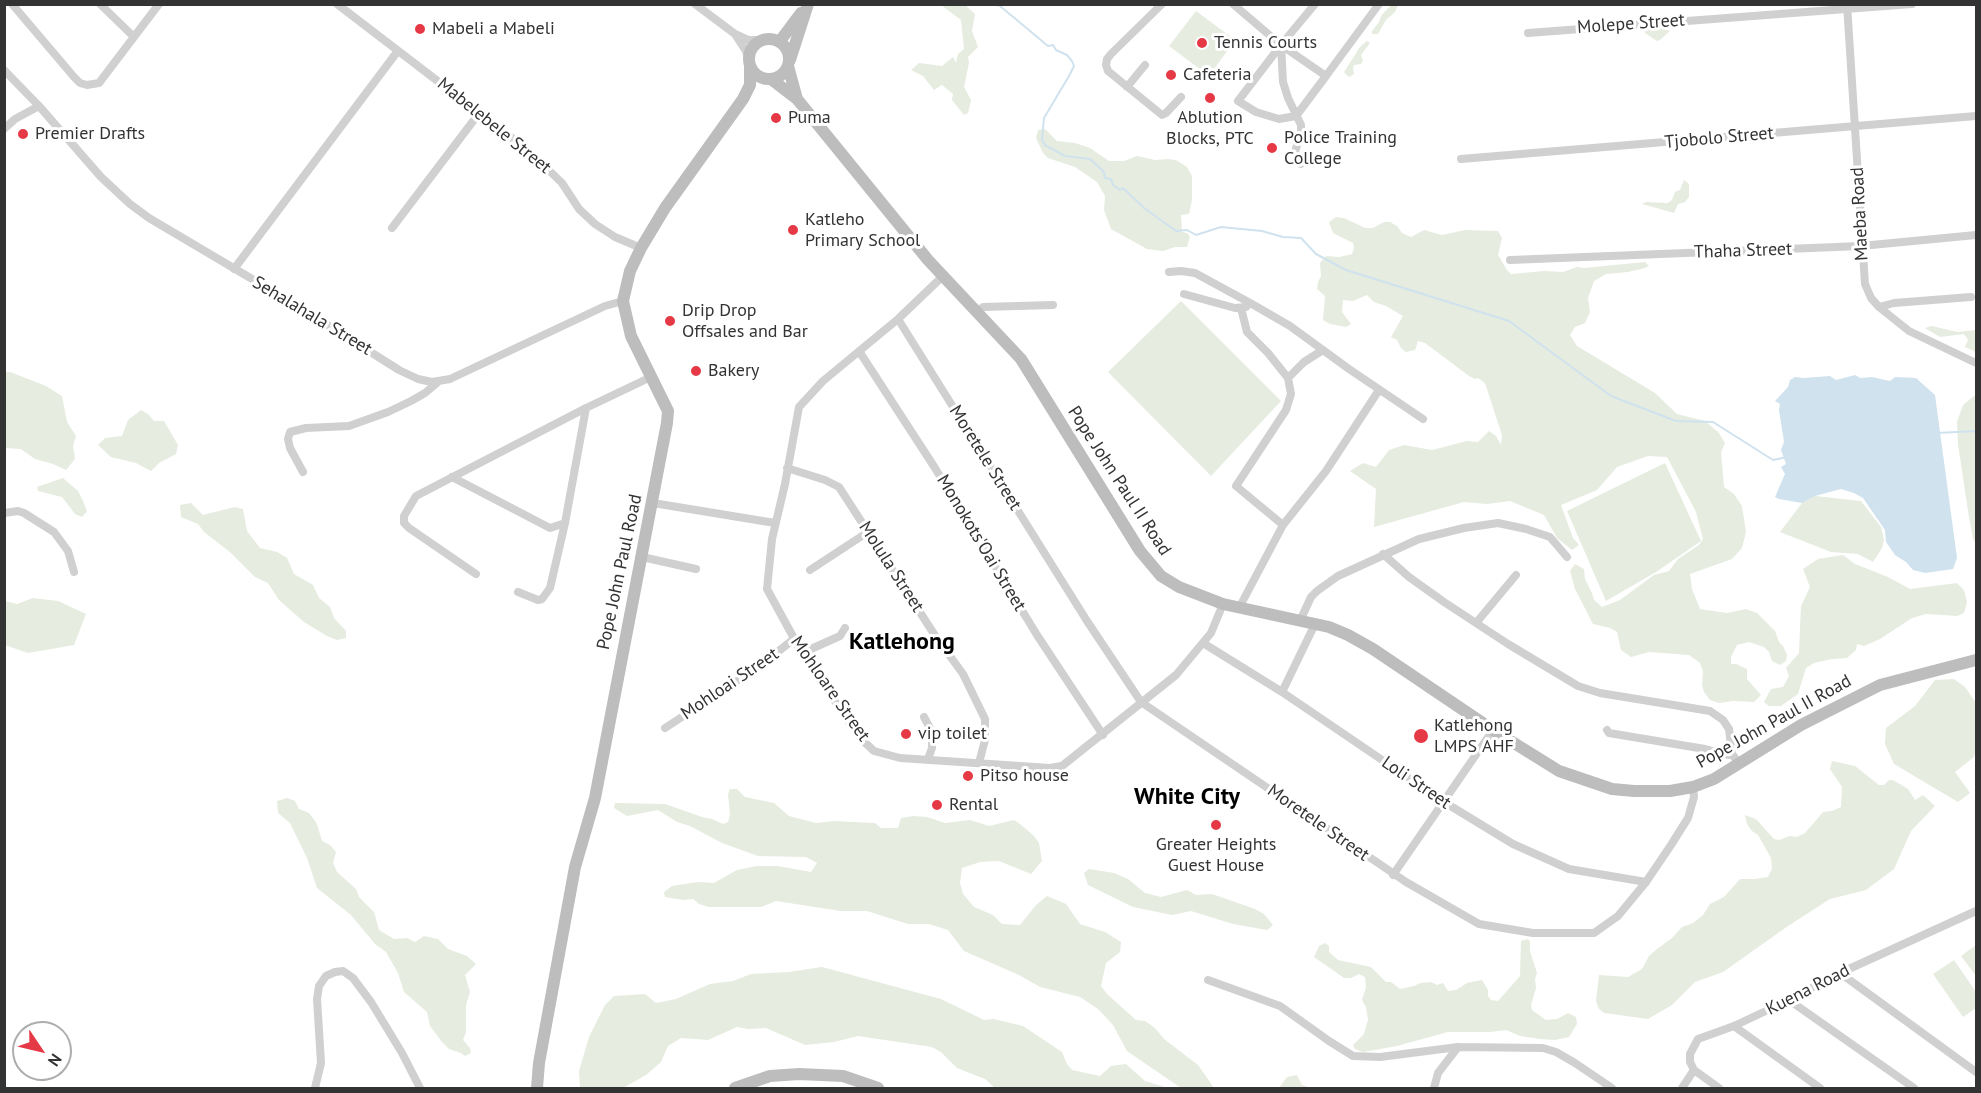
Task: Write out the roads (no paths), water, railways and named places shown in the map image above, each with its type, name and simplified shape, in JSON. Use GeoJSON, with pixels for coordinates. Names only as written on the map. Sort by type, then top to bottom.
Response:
{"type":"FeatureCollection","features":[{"type":"Feature","properties":{"kind":"main road"},"geometry":{"type":"LineString","coordinates":[[780,41],[808,4]]}},
{"type":"Feature","properties":{"kind":"main road"},"geometry":{"type":"LineString","coordinates":[[770,79],[782,75],[789,64],[808,4]]}},
{"type":"Feature","properties":{"kind":"main road"},"geometry":{"type":"LineString","coordinates":[[761,40],[780,41],[788,50],[797,99],[770,79],[760,77],[750,64],[752,48],[761,40]]}},
{"type":"Feature","properties":{"kind":"main road","name":"Pope John Paul Road"},"geometry":{"type":"LineString","coordinates":[[537,1089],[539,1063],[574,867],[595,798],[665,443],[668,411],[631,336],[623,301],[630,271],[641,248],[665,208],[743,99],[750,85],[750,64]]}},
{"type":"Feature","properties":{"kind":"main road","name":"Pope John Paul Road"},"geometry":{"type":"LineString","coordinates":[[743,99],[770,79]]}},
{"type":"Feature","properties":{"kind":"main road","name":"Pope John Paul II Road"},"geometry":{"type":"LineString","coordinates":[[797,99],[943,276],[1021,359],[1140,551],[1152,567],[1169,582],[1223,604],[1315,624],[1348,635],[1373,648],[1493,730],[1559,771],[1612,789],[1670,791],[1693,787],[1714,779],[1736,759],[1881,685],[1977,660]]}},
{"type":"Feature","properties":{"kind":"main road"},"geometry":{"type":"LineString","coordinates":[[735,1089],[771,1076],[800,1074],[843,1076],[878,1089]]}},
{"type":"Feature","properties":{"kind":"street"},"geometry":{"type":"LineString","coordinates":[[12,4],[74,77],[80,83],[87,85],[99,83],[159,4]]}},
{"type":"Feature","properties":{"kind":"street"},"geometry":{"type":"LineString","coordinates":[[100,4],[134,37]]}},
{"type":"Feature","properties":{"kind":"street","name":"Mabelebele Street"},"geometry":{"type":"LineString","coordinates":[[337,4],[529,151],[556,177],[579,209],[595,224],[615,237],[641,248]]}},
{"type":"Feature","properties":{"kind":"street"},"geometry":{"type":"LineString","coordinates":[[695,4],[735,34],[748,40],[761,40]]}},
{"type":"Feature","properties":{"kind":"street"},"geometry":{"type":"LineString","coordinates":[[1162,4],[1107,59],[1108,71],[1162,115],[1181,97]]}},
{"type":"Feature","properties":{"kind":"street"},"geometry":{"type":"LineString","coordinates":[[1233,4],[1281,45],[1326,76]]}},
{"type":"Feature","properties":{"kind":"street"},"geometry":{"type":"LineString","coordinates":[[1315,4],[1238,101],[1256,112],[1279,118],[1296,116],[1379,4]]}},
{"type":"Feature","properties":{"kind":"street","name":"Molepe Street"},"geometry":{"type":"LineString","coordinates":[[1528,33],[1847,7],[1912,4]]}},
{"type":"Feature","properties":{"kind":"street","name":"Maeba Road"},"geometry":{"type":"LineString","coordinates":[[1847,7],[1864,285],[1879,307],[1909,331],[1977,363]]}},
{"type":"Feature","properties":{"kind":"street"},"geometry":{"type":"LineString","coordinates":[[735,34],[746,51],[750,64]]}},
{"type":"Feature","properties":{"kind":"street"},"geometry":{"type":"LineString","coordinates":[[1281,45],[1283,82],[1301,125],[1295,152],[1300,164]]}},
{"type":"Feature","properties":{"kind":"street"},"geometry":{"type":"LineString","coordinates":[[234,269],[397,52]]}},
{"type":"Feature","properties":{"kind":"street"},"geometry":{"type":"LineString","coordinates":[[1127,87],[1145,65]]}},
{"type":"Feature","properties":{"kind":"street","name":"Sehalahala Street"},"geometry":{"type":"LineString","coordinates":[[4,70],[101,177],[149,218],[399,370],[418,379],[438,382]]}},
{"type":"Feature","properties":{"kind":"street"},"geometry":{"type":"LineString","coordinates":[[4,129],[22,115],[39,106]]}},
{"type":"Feature","properties":{"kind":"street"},"geometry":{"type":"LineString","coordinates":[[392,228],[480,112]]}},
{"type":"Feature","properties":{"kind":"street","name":"Tjobolo Street"},"geometry":{"type":"LineString","coordinates":[[1461,159],[1977,116]]}},
{"type":"Feature","properties":{"kind":"street","name":"Thaha Street"},"geometry":{"type":"LineString","coordinates":[[1510,260],[1861,246],[1977,235]]}},
{"type":"Feature","properties":{"kind":"street"},"geometry":{"type":"LineString","coordinates":[[1169,272],[1195,273],[1252,304],[1290,326],[1423,419]]}},
{"type":"Feature","properties":{"kind":"street","name":"Mohloare Street"},"geometry":{"type":"LineString","coordinates":[[943,276],[898,319],[818,385],[799,407],[775,523],[767,589],[802,653],[860,738],[874,751],[900,758],[1050,768],[1062,766],[1176,675],[1210,633],[1223,604]]}},
{"type":"Feature","properties":{"kind":"street"},"geometry":{"type":"LineString","coordinates":[[1184,294],[1241,308],[1252,304]]}},
{"type":"Feature","properties":{"kind":"street"},"geometry":{"type":"LineString","coordinates":[[1879,307],[1894,303],[1971,297]]}},
{"type":"Feature","properties":{"kind":"street"},"geometry":{"type":"LineString","coordinates":[[303,472],[290,448],[288,439],[290,432],[306,428],[349,426],[388,412],[425,393],[438,382],[458,376],[605,306],[623,301]]}},
{"type":"Feature","properties":{"kind":"street"},"geometry":{"type":"LineString","coordinates":[[977,312],[983,307],[1053,305]]}},
{"type":"Feature","properties":{"kind":"street"},"geometry":{"type":"LineString","coordinates":[[1241,308],[1247,333],[1268,353],[1288,378],[1291,394],[1286,410],[1236,486],[1283,525]]}},
{"type":"Feature","properties":{"kind":"street","name":"Moretele Street"},"geometry":{"type":"LineString","coordinates":[[898,319],[1087,621],[1142,702],[1393,875],[1479,924],[1533,933],[1594,933],[1618,916],[1646,882],[1688,818],[1694,797],[1693,787]]}},
{"type":"Feature","properties":{"kind":"street"},"geometry":{"type":"LineString","coordinates":[[1288,378],[1304,362],[1323,350]]}},
{"type":"Feature","properties":{"kind":"street","name":"Monokots'Oai Street"},"geometry":{"type":"LineString","coordinates":[[859,351],[1102,735]]}},
{"type":"Feature","properties":{"kind":"street"},"geometry":{"type":"LineString","coordinates":[[476,574],[404,523],[404,516],[416,496],[651,377]]}},
{"type":"Feature","properties":{"kind":"street"},"geometry":{"type":"LineString","coordinates":[[1239,608],[1283,525],[1326,471],[1380,390]]}},
{"type":"Feature","properties":{"kind":"street"},"geometry":{"type":"LineString","coordinates":[[518,592],[538,600],[550,588],[565,524],[586,408]]}},
{"type":"Feature","properties":{"kind":"street","name":"Molula Street"},"geometry":{"type":"LineString","coordinates":[[787,468],[839,487],[934,634],[963,674],[985,719],[985,740],[980,763]]}},
{"type":"Feature","properties":{"kind":"street"},"geometry":{"type":"LineString","coordinates":[[452,477],[550,528],[565,524]]}},
{"type":"Feature","properties":{"kind":"street"},"geometry":{"type":"LineString","coordinates":[[653,503],[775,523]]}},
{"type":"Feature","properties":{"kind":"street"},"geometry":{"type":"LineString","coordinates":[[4,513],[18,511],[24,513],[54,532],[68,550],[74,572]]}},
{"type":"Feature","properties":{"kind":"street"},"geometry":{"type":"LineString","coordinates":[[1300,621],[1311,597],[1338,576],[1419,539],[1464,528],[1498,523],[1526,529],[1550,537],[1567,557]]}},
{"type":"Feature","properties":{"kind":"street"},"geometry":{"type":"LineString","coordinates":[[810,570],[868,532]]}},
{"type":"Feature","properties":{"kind":"street"},"geometry":{"type":"LineString","coordinates":[[1383,554],[1409,577],[1476,623],[1578,686],[1600,693],[1710,711],[1723,720],[1729,729],[1736,759],[1609,733],[1607,730]]}},
{"type":"Feature","properties":{"kind":"street"},"geometry":{"type":"LineString","coordinates":[[642,557],[696,569]]}},
{"type":"Feature","properties":{"kind":"street"},"geometry":{"type":"LineString","coordinates":[[1476,623],[1516,576]]}},
{"type":"Feature","properties":{"kind":"street"},"geometry":{"type":"LineString","coordinates":[[1282,692],[1315,624]]}},
{"type":"Feature","properties":{"kind":"street"},"geometry":{"type":"LineString","coordinates":[[802,653],[840,636],[845,628]]}},
{"type":"Feature","properties":{"kind":"street","name":"Mohloai Street"},"geometry":{"type":"LineString","coordinates":[[665,728],[756,668],[794,639]]}},
{"type":"Feature","properties":{"kind":"street","name":"Loli Street"},"geometry":{"type":"LineString","coordinates":[[1203,643],[1282,692],[1444,802],[1513,844],[1569,869],[1646,882]]}},
{"type":"Feature","properties":{"kind":"street"},"geometry":{"type":"LineString","coordinates":[[924,717],[932,732],[932,748],[928,759]]}},
{"type":"Feature","properties":{"kind":"street"},"geometry":{"type":"LineString","coordinates":[[1393,875],[1493,730]]}},
{"type":"Feature","properties":{"kind":"street","name":"Kuena Road"},"geometry":{"type":"LineString","coordinates":[[1694,1070],[1690,1062],[1690,1054],[1698,1039],[1734,1026],[1840,973],[1977,911]]}},
{"type":"Feature","properties":{"kind":"street"},"geometry":{"type":"LineString","coordinates":[[315,1089],[321,1063],[317,999],[319,986],[326,976],[334,972],[343,972],[353,978],[371,1002],[402,1053],[420,1089]]}},
{"type":"Feature","properties":{"kind":"street"},"geometry":{"type":"LineString","coordinates":[[1840,973],[1977,1072]]}},
{"type":"Feature","properties":{"kind":"street"},"geometry":{"type":"LineString","coordinates":[[1208,981],[1280,1006],[1353,1056],[1380,1057],[1458,1047],[1543,1048],[1556,1052],[1575,1063],[1612,1089]]}},
{"type":"Feature","properties":{"kind":"street"},"geometry":{"type":"LineString","coordinates":[[1790,1000],[1914,1089]]}},
{"type":"Feature","properties":{"kind":"street"},"geometry":{"type":"LineString","coordinates":[[1734,1026],[1820,1089]]}},
{"type":"Feature","properties":{"kind":"street"},"geometry":{"type":"LineString","coordinates":[[1434,1089],[1437,1073],[1458,1047]]}},
{"type":"Feature","properties":{"kind":"street"},"geometry":{"type":"LineString","coordinates":[[1682,1089],[1694,1070],[1719,1089]]}},
{"type":"Feature","properties":{"kind":"water"},"geometry":{"type":"Polygon","coordinates":[[[1855,375],[1860,378],[1872,377],[1890,381],[1895,377],[1916,378],[1935,395],[1957,558],[1953,569],[1925,573],[1913,570],[1895,555],[1886,542],[1885,530],[1863,498],[1854,493],[1841,489],[1815,496],[1802,503],[1775,497],[1785,474],[1781,467],[1786,464],[1781,450],[1784,442],[1780,404],[1775,401],[1788,387],[1790,380],[1795,377],[1830,376],[1836,380],[1855,375]]]}},
{"type":"Feature","properties":{"kind":"waterway"},"geometry":{"type":"LineString","coordinates":[[993,4],[1000,6],[1048,46],[1053,45],[1056,50],[1067,55],[1074,66],[1044,118],[1042,140],[1045,145],[1065,156],[1090,159],[1104,172],[1105,178],[1111,179],[1113,185],[1120,190],[1123,188],[1144,208],[1176,231],[1187,230],[1196,235],[1221,227],[1301,238],[1316,254],[1346,270],[1509,321],[1611,396],[1676,421],[1713,422],[1773,460],[1787,457]]}},
{"type":"Feature","properties":{"kind":"waterway"},"geometry":{"type":"LineString","coordinates":[[1937,433],[1976,431]]}},
{"type":"Feature","properties":{"kind":"place","name":"Mabeli a Mabeli"},"geometry":{"type":"Point","coordinates":[420,29]}},
{"type":"Feature","properties":{"kind":"place","name":"Tennis Courts"},"geometry":{"type":"Point","coordinates":[1202,43]}},
{"type":"Feature","properties":{"kind":"place","name":"Cafeteria"},"geometry":{"type":"Point","coordinates":[1171,75]}},
{"type":"Feature","properties":{"kind":"place","name":"Ablution Blocks, PTC"},"geometry":{"type":"Point","coordinates":[1210,98]}},
{"type":"Feature","properties":{"kind":"place","name":"Puma"},"geometry":{"type":"Point","coordinates":[776,118]}},
{"type":"Feature","properties":{"kind":"place","name":"Premier Drafts"},"geometry":{"type":"Point","coordinates":[23,134]}},
{"type":"Feature","properties":{"kind":"place","name":"Police Training College"},"geometry":{"type":"Point","coordinates":[1272,148]}},
{"type":"Feature","properties":{"kind":"place","name":"Katleho Primary School"},"geometry":{"type":"Point","coordinates":[793,230]}},
{"type":"Feature","properties":{"kind":"place","name":"Drip Drop Offsales and Bar"},"geometry":{"type":"Point","coordinates":[670,321]}},
{"type":"Feature","properties":{"kind":"place","name":"Bakery"},"geometry":{"type":"Point","coordinates":[696,371]}},
{"type":"Feature","properties":{"kind":"place","name":"vip toilet"},"geometry":{"type":"Point","coordinates":[906,734]}},
{"type":"Feature","properties":{"kind":"place","name":"Katlehong LMPS AHF"},"geometry":{"type":"Point","coordinates":[1421,736]}},
{"type":"Feature","properties":{"kind":"place","name":"Pitso house"},"geometry":{"type":"Point","coordinates":[968,776]}},
{"type":"Feature","properties":{"kind":"place","name":"Rental"},"geometry":{"type":"Point","coordinates":[937,805]}},
{"type":"Feature","properties":{"kind":"place","name":"Greater Heights Guest House"},"geometry":{"type":"Point","coordinates":[1216,825]}},
{"type":"Feature","properties":{"kind":"district","name":"Katlehong"},"geometry":{"type":"Point","coordinates":[902,642]}},
{"type":"Feature","properties":{"kind":"district","name":"White City"},"geometry":{"type":"Point","coordinates":[1187,797]}}]}
